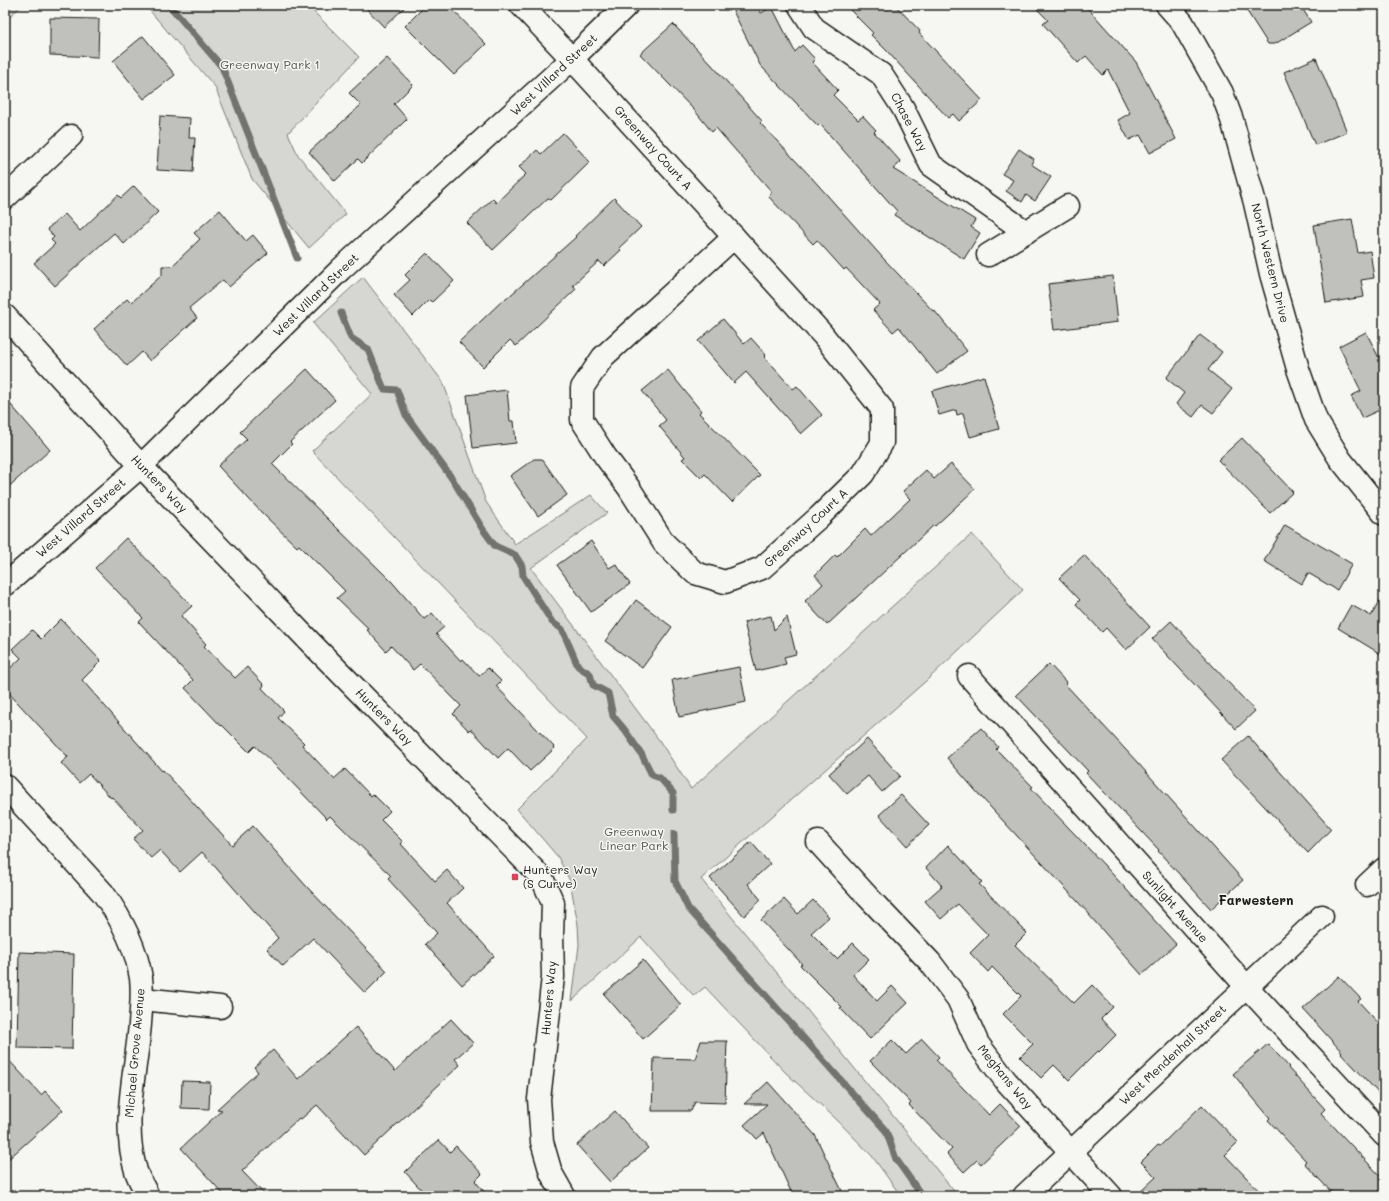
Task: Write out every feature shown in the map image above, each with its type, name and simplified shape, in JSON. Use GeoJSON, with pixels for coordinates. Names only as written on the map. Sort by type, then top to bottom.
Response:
{"type":"FeatureCollection","features":[{"type":"Feature","properties":{"kind":"street","name":"Greenway Court A"},"geometry":{"type":"LineString","coordinates":[[521,5],[572,59],[734,237],[822,334],[882,408],[882,443],[863,474],[819,517],[762,568],[725,582],[695,573],[664,544],[629,488],[605,456],[582,420],[582,388],[603,357],[734,237]]}},
{"type":"Feature","properties":{"kind":"street","name":"West Villard Street"},"geometry":{"type":"LineString","coordinates":[[5,585],[141,466],[341,269],[572,59],[627,5]]}},
{"type":"Feature","properties":{"kind":"street","name":"Chase Way"},"geometry":{"type":"LineString","coordinates":[[799,5],[814,28],[882,74],[903,108],[931,165],[1026,232]]}},
{"type":"Feature","properties":{"kind":"street","name":"North Western Drive"},"geometry":{"type":"LineString","coordinates":[[1167,5],[1182,22],[1222,93],[1232,120],[1255,203],[1270,274],[1298,369],[1316,420],[1340,460],[1384,514]]}},
{"type":"Feature","properties":{"kind":"street"},"geometry":{"type":"LineString","coordinates":[[5,198],[71,136]]}},
{"type":"Feature","properties":{"kind":"street"},"geometry":{"type":"LineString","coordinates":[[988,255],[1068,206]]}},
{"type":"Feature","properties":{"kind":"street","name":"Hunters Way"},"geometry":{"type":"LineString","coordinates":[[5,316],[141,466],[310,642],[542,878],[553,903],[553,977],[539,1099],[542,1142],[551,1172],[564,1196]]}},
{"type":"Feature","properties":{"kind":"street","name":"Sunlight Avenue"},"geometry":{"type":"LineString","coordinates":[[968,676],[1246,986],[1384,1135]]}},
{"type":"Feature","properties":{"kind":"street","name":"Michael Grove Avenue"},"geometry":{"type":"LineString","coordinates":[[5,786],[103,892],[116,911],[126,931],[135,956],[141,978],[142,999],[139,1041],[129,1106],[129,1123],[132,1156],[136,1173],[148,1196]]}},
{"type":"Feature","properties":{"kind":"street","name":"Meghans Way"},"geometry":{"type":"LineString","coordinates":[[818,842],[930,962],[958,999],[978,1044],[1006,1081],[1110,1196]]}},
{"type":"Feature","properties":{"kind":"street"},"geometry":{"type":"LineString","coordinates":[[1367,885],[1384,870]]}},
{"type":"Feature","properties":{"kind":"street","name":"West Mendenhall Street"},"geometry":{"type":"LineString","coordinates":[[1024,1196],[1322,916]]}},
{"type":"Feature","properties":{"kind":"street"},"geometry":{"type":"LineString","coordinates":[[142,999],[220,1007]]}},
{"type":"Feature","properties":{"kind":"green space"},"geometry":{"type":"Polygon","coordinates":[[[5,5],[22,5],[5,21],[5,5]]]}},
{"type":"Feature","properties":{"kind":"green space","name":"Greenway Park 1"},"geometry":{"type":"Polygon","coordinates":[[[145,5],[307,5],[359,57],[288,133],[298,155],[346,214],[309,248],[252,179],[215,87],[145,5]]]}},
{"type":"Feature","properties":{"kind":"green space","name":"Greenway Linear Park"},"geometry":{"type":"Polygon","coordinates":[[[363,277],[443,382],[486,502],[515,544],[591,495],[607,513],[531,568],[659,740],[691,789],[972,534],[1023,590],[927,680],[701,879],[958,1196],[901,1196],[872,1156],[835,1118],[786,1073],[705,987],[694,996],[641,937],[572,1001],[579,945],[578,925],[570,881],[558,857],[517,809],[587,739],[312,451],[372,394],[313,323],[363,277]]]}},
{"type":"Feature","properties":{"kind":"building"},"geometry":{"type":"Polygon","coordinates":[[[363,5],[407,5],[384,27],[363,5]]]}},
{"type":"Feature","properties":{"kind":"building"},"geometry":{"type":"Polygon","coordinates":[[[426,5],[448,5],[486,44],[454,75],[405,26],[426,5]]]}},
{"type":"Feature","properties":{"kind":"building"},"geometry":{"type":"Polygon","coordinates":[[[730,5],[757,5],[761,13],[772,7],[795,52],[802,45],[815,59],[812,62],[838,90],[833,95],[858,120],[863,116],[876,130],[874,132],[901,162],[893,169],[975,220],[971,227],[980,233],[964,259],[894,215],[897,211],[820,124],[818,126],[760,65],[730,5]]]}},
{"type":"Feature","properties":{"kind":"building"},"geometry":{"type":"Polygon","coordinates":[[[845,5],[895,5],[920,31],[919,33],[982,100],[959,121],[953,114],[948,118],[871,35],[873,33],[845,5]]]}},
{"type":"Feature","properties":{"kind":"building"},"geometry":{"type":"Polygon","coordinates":[[[1033,5],[1085,5],[1136,62],[1176,139],[1150,153],[1140,135],[1129,140],[1118,120],[1130,113],[1108,70],[1103,75],[1086,56],[1078,63],[1043,24],[1048,20],[1033,5]]]}},
{"type":"Feature","properties":{"kind":"building"},"geometry":{"type":"Polygon","coordinates":[[[1243,5],[1300,5],[1311,22],[1275,44],[1268,44],[1243,5]]]}},
{"type":"Feature","properties":{"kind":"building"},"geometry":{"type":"Polygon","coordinates":[[[50,18],[99,19],[98,57],[50,55],[50,18]]]}},
{"type":"Feature","properties":{"kind":"building"},"geometry":{"type":"Polygon","coordinates":[[[673,24],[711,64],[762,121],[760,123],[811,177],[883,258],[933,311],[934,310],[967,351],[937,374],[899,327],[893,332],[873,310],[880,304],[846,268],[844,270],[817,240],[813,244],[768,196],[772,192],[716,128],[712,132],[695,111],[640,54],[673,24]]]}},
{"type":"Feature","properties":{"kind":"building"},"geometry":{"type":"Polygon","coordinates":[[[143,36],[175,75],[144,99],[113,61],[143,36]]]}},
{"type":"Feature","properties":{"kind":"building"},"geometry":{"type":"Polygon","coordinates":[[[387,58],[413,85],[394,104],[407,119],[362,163],[358,159],[335,181],[309,152],[361,105],[349,93],[387,58]]]}},
{"type":"Feature","properties":{"kind":"building"},"geometry":{"type":"Polygon","coordinates":[[[1316,58],[1347,132],[1315,145],[1284,72],[1316,58]]]}},
{"type":"Feature","properties":{"kind":"building"},"geometry":{"type":"Polygon","coordinates":[[[160,116],[190,118],[189,138],[195,138],[193,172],[157,170],[160,116]]]}},
{"type":"Feature","properties":{"kind":"building"},"geometry":{"type":"Polygon","coordinates":[[[563,133],[590,162],[551,200],[548,198],[493,250],[467,223],[493,198],[496,203],[526,174],[519,167],[537,150],[541,154],[563,133]]]}},
{"type":"Feature","properties":{"kind":"building"},"geometry":{"type":"Polygon","coordinates":[[[1019,149],[1034,159],[1031,164],[1051,177],[1035,201],[1026,195],[1022,202],[1006,191],[1013,180],[1002,174],[1019,149]]]}},
{"type":"Feature","properties":{"kind":"building"},"geometry":{"type":"Polygon","coordinates":[[[134,186],[158,212],[124,244],[114,233],[55,286],[34,263],[55,244],[51,240],[54,237],[47,229],[65,214],[80,231],[118,195],[121,198],[134,186]]]}},
{"type":"Feature","properties":{"kind":"building"},"geometry":{"type":"Polygon","coordinates":[[[614,198],[641,227],[619,248],[621,250],[604,266],[599,261],[573,285],[576,289],[516,346],[510,340],[483,367],[459,342],[504,299],[505,300],[576,237],[575,236],[614,198]]]}},
{"type":"Feature","properties":{"kind":"building"},"geometry":{"type":"Polygon","coordinates":[[[220,210],[246,241],[253,235],[268,253],[229,287],[223,280],[189,308],[197,318],[150,361],[142,352],[127,366],[94,329],[127,299],[131,303],[162,275],[162,266],[172,266],[200,239],[194,233],[220,210]]]}},
{"type":"Feature","properties":{"kind":"building"},"geometry":{"type":"Polygon","coordinates":[[[1352,219],[1358,253],[1370,251],[1374,278],[1361,280],[1364,297],[1326,303],[1314,225],[1352,219]]]}},
{"type":"Feature","properties":{"kind":"building"},"geometry":{"type":"Polygon","coordinates":[[[427,253],[454,281],[432,302],[429,300],[413,316],[394,295],[410,280],[405,275],[427,253]]]}},
{"type":"Feature","properties":{"kind":"building"},"geometry":{"type":"Polygon","coordinates":[[[1113,276],[1118,322],[1054,330],[1048,284],[1113,276]]]}},
{"type":"Feature","properties":{"kind":"building"},"geometry":{"type":"Polygon","coordinates":[[[723,319],[744,344],[751,338],[766,355],[764,357],[793,389],[797,386],[822,415],[801,434],[746,372],[734,383],[698,341],[723,319]]]}},
{"type":"Feature","properties":{"kind":"building"},"geometry":{"type":"Polygon","coordinates":[[[1366,332],[1384,368],[1384,408],[1362,418],[1351,396],[1361,391],[1339,346],[1366,332]]]}},
{"type":"Feature","properties":{"kind":"building"},"geometry":{"type":"Polygon","coordinates":[[[1200,335],[1222,352],[1208,370],[1232,389],[1213,413],[1202,405],[1193,417],[1176,404],[1184,393],[1166,378],[1200,335]]]}},
{"type":"Feature","properties":{"kind":"building"},"geometry":{"type":"Polygon","coordinates":[[[307,369],[335,400],[290,442],[292,444],[272,464],[392,582],[424,619],[432,613],[444,627],[436,634],[461,661],[463,659],[479,676],[488,668],[501,681],[496,686],[555,748],[530,771],[508,748],[498,758],[471,729],[469,731],[453,714],[461,706],[420,664],[413,670],[391,646],[386,651],[367,630],[369,629],[337,598],[345,591],[299,545],[297,547],[262,513],[218,466],[247,439],[240,432],[307,369]]]}},
{"type":"Feature","properties":{"kind":"building"},"geometry":{"type":"Polygon","coordinates":[[[668,370],[701,411],[699,413],[760,475],[732,502],[705,474],[701,478],[682,459],[685,457],[659,426],[666,420],[642,391],[668,370]]]}},
{"type":"Feature","properties":{"kind":"building"},"geometry":{"type":"Polygon","coordinates":[[[984,376],[999,429],[970,437],[963,413],[957,415],[956,410],[939,415],[932,391],[984,376]]]}},
{"type":"Feature","properties":{"kind":"building"},"geometry":{"type":"Polygon","coordinates":[[[507,390],[510,421],[514,421],[516,443],[473,448],[467,395],[507,390]]]}},
{"type":"Feature","properties":{"kind":"building"},"geometry":{"type":"Polygon","coordinates":[[[5,398],[50,450],[5,490],[5,398]]]}},
{"type":"Feature","properties":{"kind":"building"},"geometry":{"type":"Polygon","coordinates":[[[1242,438],[1293,492],[1270,513],[1218,460],[1242,438]]]}},
{"type":"Feature","properties":{"kind":"building"},"geometry":{"type":"Polygon","coordinates":[[[534,459],[542,459],[567,495],[538,516],[510,476],[534,459]]]}},
{"type":"Feature","properties":{"kind":"building"},"geometry":{"type":"Polygon","coordinates":[[[951,464],[975,489],[935,526],[934,525],[827,625],[805,601],[823,584],[815,575],[835,555],[837,557],[865,529],[871,536],[910,499],[903,491],[926,470],[934,479],[951,464]]]}},
{"type":"Feature","properties":{"kind":"building"},"geometry":{"type":"Polygon","coordinates":[[[1285,525],[1352,564],[1337,590],[1308,573],[1302,584],[1264,561],[1285,525]]]}},
{"type":"Feature","properties":{"kind":"building"},"geometry":{"type":"Polygon","coordinates":[[[126,538],[192,606],[181,616],[206,644],[204,646],[235,678],[247,667],[264,685],[262,688],[284,711],[278,718],[304,743],[302,745],[334,779],[345,769],[371,796],[373,794],[390,811],[381,820],[403,842],[401,844],[435,881],[447,870],[463,888],[447,903],[494,956],[462,985],[425,944],[437,933],[388,879],[391,876],[330,816],[327,819],[255,746],[249,752],[222,725],[221,726],[185,688],[193,680],[139,622],[143,618],[95,568],[126,538]]]}},
{"type":"Feature","properties":{"kind":"building"},"geometry":{"type":"Polygon","coordinates":[[[591,541],[609,568],[616,564],[630,584],[591,612],[557,565],[591,541]]]}},
{"type":"Feature","properties":{"kind":"building"},"geometry":{"type":"Polygon","coordinates":[[[1084,555],[1150,627],[1126,650],[1106,628],[1102,632],[1076,604],[1080,600],[1059,578],[1084,555]]]}},
{"type":"Feature","properties":{"kind":"building"},"geometry":{"type":"Polygon","coordinates":[[[1384,594],[1384,656],[1338,628],[1351,605],[1371,616],[1384,594]]]}},
{"type":"Feature","properties":{"kind":"building"},"geometry":{"type":"Polygon","coordinates":[[[636,600],[672,627],[642,668],[605,641],[636,600]]]}},
{"type":"Feature","properties":{"kind":"building"},"geometry":{"type":"Polygon","coordinates":[[[771,616],[774,630],[787,617],[796,654],[784,657],[786,664],[756,671],[744,622],[771,616]]]}},
{"type":"Feature","properties":{"kind":"building"},"geometry":{"type":"Polygon","coordinates":[[[61,619],[101,661],[82,680],[162,771],[163,770],[232,845],[253,826],[307,887],[387,971],[365,993],[313,938],[283,966],[267,949],[278,938],[202,852],[180,872],[160,850],[151,858],[133,839],[143,830],[112,797],[111,798],[89,774],[79,783],[61,763],[68,757],[5,689],[5,673],[21,658],[12,649],[32,630],[41,639],[61,619]]]}},
{"type":"Feature","properties":{"kind":"building"},"geometry":{"type":"Polygon","coordinates":[[[1171,621],[1255,711],[1236,729],[1152,639],[1171,621]]]}},
{"type":"Feature","properties":{"kind":"building"},"geometry":{"type":"Polygon","coordinates":[[[1049,664],[1067,683],[1065,684],[1243,880],[1211,909],[1158,851],[1159,850],[1086,773],[1088,771],[1016,695],[1049,664]]]}},
{"type":"Feature","properties":{"kind":"building"},"geometry":{"type":"Polygon","coordinates":[[[739,667],[746,702],[679,717],[672,680],[739,667]]]}},
{"type":"Feature","properties":{"kind":"building"},"geometry":{"type":"Polygon","coordinates":[[[981,728],[998,747],[996,749],[1033,787],[1031,788],[1176,944],[1142,975],[1090,915],[947,758],[981,728]]]}},
{"type":"Feature","properties":{"kind":"building"},"geometry":{"type":"Polygon","coordinates":[[[1248,736],[1331,829],[1308,853],[1221,760],[1248,736]]]}},
{"type":"Feature","properties":{"kind":"building"},"geometry":{"type":"Polygon","coordinates":[[[867,739],[900,776],[882,792],[868,776],[847,794],[829,774],[867,739]]]}},
{"type":"Feature","properties":{"kind":"building"},"geometry":{"type":"Polygon","coordinates":[[[901,795],[929,825],[907,846],[879,815],[901,795]]]}},
{"type":"Feature","properties":{"kind":"building"},"geometry":{"type":"Polygon","coordinates":[[[751,842],[770,864],[748,884],[761,900],[744,916],[710,878],[751,842]]]}},
{"type":"Feature","properties":{"kind":"building"},"geometry":{"type":"Polygon","coordinates":[[[948,845],[982,882],[979,884],[1027,933],[1015,945],[1074,1003],[1092,985],[1113,1007],[1101,1019],[1116,1035],[1069,1080],[1054,1065],[1041,1078],[1020,1057],[1033,1044],[1003,1014],[1021,996],[992,967],[988,972],[970,953],[988,935],[958,904],[941,919],[925,901],[942,886],[926,868],[948,845]]]}},
{"type":"Feature","properties":{"kind":"building"},"geometry":{"type":"Polygon","coordinates":[[[784,899],[798,914],[813,900],[829,917],[811,933],[837,959],[853,943],[869,959],[853,975],[877,1001],[892,986],[908,1003],[870,1039],[840,1008],[842,1007],[800,965],[802,964],[761,920],[784,899]]]}},
{"type":"Feature","properties":{"kind":"building"},"geometry":{"type":"Polygon","coordinates":[[[19,952],[74,954],[72,1049],[17,1048],[19,952]]]}},
{"type":"Feature","properties":{"kind":"building"},"geometry":{"type":"Polygon","coordinates":[[[643,960],[681,1005],[643,1039],[604,994],[643,960]]]}},
{"type":"Feature","properties":{"kind":"building"},"geometry":{"type":"Polygon","coordinates":[[[1339,976],[1361,999],[1358,1001],[1384,1029],[1384,1099],[1303,1009],[1339,976]]]}},
{"type":"Feature","properties":{"kind":"building"},"geometry":{"type":"Polygon","coordinates":[[[451,1019],[473,1043],[455,1059],[460,1065],[364,1155],[317,1105],[301,1119],[299,1118],[242,1171],[266,1196],[225,1196],[181,1148],[222,1110],[217,1109],[258,1072],[254,1067],[273,1050],[298,1079],[356,1027],[395,1071],[451,1019]]]}},
{"type":"Feature","properties":{"kind":"building"},"geometry":{"type":"Polygon","coordinates":[[[922,1039],[939,1057],[936,1060],[989,1115],[1000,1104],[1021,1126],[981,1164],[977,1160],[964,1172],[947,1154],[952,1149],[909,1105],[911,1103],[870,1061],[892,1040],[906,1054],[922,1039]]]}},
{"type":"Feature","properties":{"kind":"building"},"geometry":{"type":"Polygon","coordinates":[[[701,1041],[727,1041],[725,1103],[695,1102],[691,1111],[652,1111],[654,1058],[695,1059],[701,1041]]]}},
{"type":"Feature","properties":{"kind":"building"},"geometry":{"type":"Polygon","coordinates":[[[1268,1044],[1325,1109],[1321,1113],[1384,1180],[1384,1196],[1335,1196],[1304,1163],[1306,1161],[1268,1120],[1270,1118],[1233,1074],[1268,1044]]]}},
{"type":"Feature","properties":{"kind":"building"},"geometry":{"type":"Polygon","coordinates":[[[5,1056],[41,1095],[45,1091],[63,1110],[5,1162],[5,1056]]]}},
{"type":"Feature","properties":{"kind":"building"},"geometry":{"type":"Polygon","coordinates":[[[182,1081],[210,1082],[209,1109],[181,1108],[182,1081]]]}},
{"type":"Feature","properties":{"kind":"building"},"geometry":{"type":"Polygon","coordinates":[[[768,1082],[815,1135],[842,1191],[831,1196],[793,1196],[764,1133],[757,1139],[744,1125],[767,1104],[744,1104],[768,1082]]]}},
{"type":"Feature","properties":{"kind":"building"},"geometry":{"type":"Polygon","coordinates":[[[1202,1105],[1238,1142],[1225,1155],[1264,1196],[1136,1196],[1156,1177],[1141,1162],[1158,1145],[1160,1146],[1202,1105]]]}},
{"type":"Feature","properties":{"kind":"building"},"geometry":{"type":"Polygon","coordinates":[[[615,1111],[648,1148],[610,1182],[577,1145],[615,1111]]]}},
{"type":"Feature","properties":{"kind":"building"},"geometry":{"type":"Polygon","coordinates":[[[439,1140],[450,1152],[456,1146],[482,1174],[475,1181],[488,1196],[427,1196],[405,1172],[439,1140]]]}},
{"type":"Feature","properties":{"kind":"waterway"},"geometry":{"type":"LineString","coordinates":[[169,5],[222,67],[297,258]]}},
{"type":"Feature","properties":{"kind":"waterway"},"geometry":{"type":"LineString","coordinates":[[341,313],[351,338],[368,349],[384,389],[397,390],[406,415],[453,480],[482,528],[495,546],[515,555],[522,566],[523,576],[552,622],[562,629],[578,666],[590,674],[593,685],[608,693],[613,716],[642,755],[652,775],[660,778],[673,793],[673,810]]}},
{"type":"Feature","properties":{"kind":"waterway"},"geometry":{"type":"LineString","coordinates":[[674,834],[675,881],[688,908],[886,1131],[896,1159],[922,1196]]}},
{"type":"Feature","properties":{"kind":"place","name":"Hunters Way (S Curve)"},"geometry":{"type":"Point","coordinates":[515,877]}},
{"type":"Feature","properties":{"kind":"district","name":"Farwestern"},"geometry":{"type":"Point","coordinates":[1256,900]}}]}
